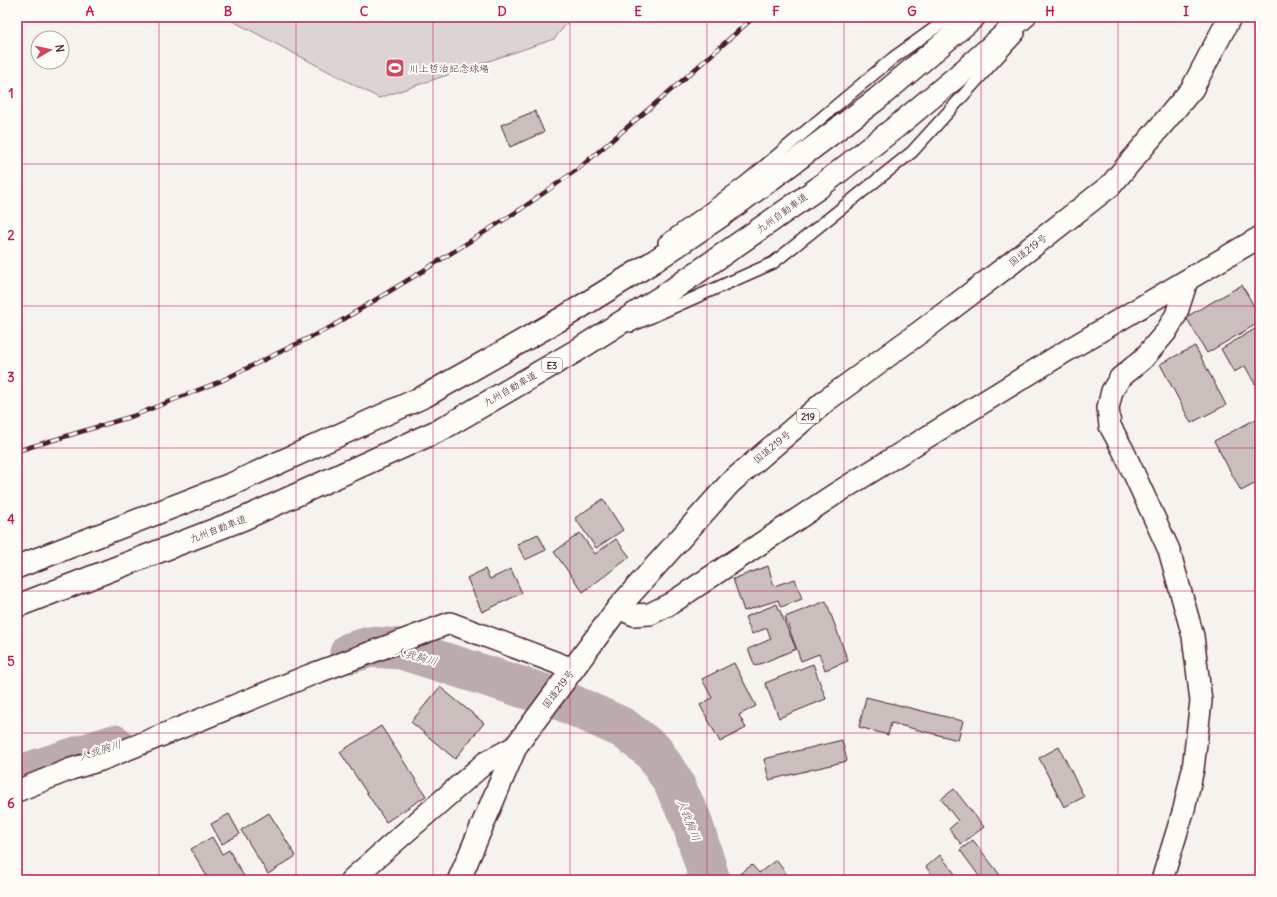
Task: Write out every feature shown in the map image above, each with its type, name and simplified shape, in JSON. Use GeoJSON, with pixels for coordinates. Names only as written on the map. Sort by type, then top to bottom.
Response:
{"type":"FeatureCollection","features":[{"type":"Feature","properties":{"kind":"highway"},"geometry":{"type":"LineString","coordinates":[[17,567],[239,481],[425,396],[561,319],[653,262],[721,216],[877,99],[974,17]]}},
{"type":"Feature","properties":{"kind":"highway","name":"九州自動車道"},"geometry":{"type":"LineString","coordinates":[[17,606],[244,519],[435,433],[576,351],[669,292],[817,189],[896,127],[961,73],[1024,17]]}},
{"type":"Feature","properties":{"kind":"highway","name":"国道219号"},"geometry":{"type":"LineString","coordinates":[[459,880],[516,746],[618,608],[730,483],[741,473],[828,399],[985,283],[1111,185],[1192,89],[1230,17]]}},
{"type":"Feature","properties":{"kind":"street"},"geometry":{"type":"LineString","coordinates":[[618,608],[634,615],[650,614],[670,604],[842,490],[1064,353],[1260,238]]}},
{"type":"Feature","properties":{"kind":"street"},"geometry":{"type":"LineString","coordinates":[[1162,880],[1184,808],[1193,769],[1201,701],[1193,636],[1169,550],[1123,450],[1110,426],[1108,408],[1112,391],[1120,378],[1142,359],[1166,332],[1176,315],[1187,281]]}},
{"type":"Feature","properties":{"kind":"street"},"geometry":{"type":"LineString","coordinates":[[17,791],[71,769],[101,760],[310,675],[450,623],[573,669]]}},
{"type":"Feature","properties":{"kind":"street"},"geometry":{"type":"LineString","coordinates":[[351,880],[486,762],[516,746]]}},
{"type":"Feature","properties":{"kind":"lane"},"geometry":{"type":"LineString","coordinates":[[561,319],[745,182],[893,58],[950,17]]}},
{"type":"Feature","properties":{"kind":"lane"},"geometry":{"type":"LineString","coordinates":[[576,351],[773,263],[912,152],[1035,17]]}},
{"type":"Feature","properties":{"kind":"shaded area","name":"川上哲治記念球場"},"geometry":{"type":"Polygon","coordinates":[[[225,17],[572,17],[554,39],[379,98],[225,17]]]}},
{"type":"Feature","properties":{"kind":"building"},"geometry":{"type":"Polygon","coordinates":[[[535,111],[544,132],[510,147],[501,125],[535,111]]]}},
{"type":"Feature","properties":{"kind":"building"},"geometry":{"type":"Polygon","coordinates":[[[1242,285],[1260,317],[1260,322],[1207,353],[1186,317],[1242,285]]]}},
{"type":"Feature","properties":{"kind":"building"},"geometry":{"type":"Polygon","coordinates":[[[1260,326],[1260,381],[1255,384],[1245,366],[1234,372],[1221,349],[1260,326]]]}},
{"type":"Feature","properties":{"kind":"building"},"geometry":{"type":"Polygon","coordinates":[[[1195,346],[1226,405],[1191,423],[1160,364],[1195,346]]]}},
{"type":"Feature","properties":{"kind":"building"},"geometry":{"type":"Polygon","coordinates":[[[1256,419],[1260,426],[1260,481],[1241,491],[1214,441],[1256,419]]]}},
{"type":"Feature","properties":{"kind":"building"},"geometry":{"type":"Polygon","coordinates":[[[603,499],[623,530],[596,548],[575,518],[603,499]]]}},
{"type":"Feature","properties":{"kind":"building"},"geometry":{"type":"Polygon","coordinates":[[[580,533],[595,554],[616,539],[630,557],[583,592],[554,552],[580,533]]]}},
{"type":"Feature","properties":{"kind":"building"},"geometry":{"type":"Polygon","coordinates":[[[538,534],[546,550],[525,560],[517,544],[538,534]]]}},
{"type":"Feature","properties":{"kind":"building"},"geometry":{"type":"Polygon","coordinates":[[[768,566],[774,586],[795,579],[802,599],[781,607],[778,600],[744,611],[733,579],[768,566]]]}},
{"type":"Feature","properties":{"kind":"building"},"geometry":{"type":"Polygon","coordinates":[[[485,569],[490,579],[511,569],[522,593],[482,612],[467,578],[485,569]]]}},
{"type":"Feature","properties":{"kind":"building"},"geometry":{"type":"Polygon","coordinates":[[[826,601],[848,661],[825,670],[819,654],[801,661],[785,617],[826,601]]]}},
{"type":"Feature","properties":{"kind":"building"},"geometry":{"type":"Polygon","coordinates":[[[777,604],[796,649],[755,666],[748,649],[771,639],[767,628],[752,634],[745,617],[777,604]]]}},
{"type":"Feature","properties":{"kind":"building"},"geometry":{"type":"Polygon","coordinates":[[[734,663],[756,706],[739,715],[746,728],[720,742],[700,705],[712,698],[702,679],[734,663]]]}},
{"type":"Feature","properties":{"kind":"building"},"geometry":{"type":"Polygon","coordinates":[[[813,664],[826,699],[779,718],[765,683],[813,664]]]}},
{"type":"Feature","properties":{"kind":"building"},"geometry":{"type":"Polygon","coordinates":[[[440,687],[484,723],[455,759],[411,722],[440,687]]]}},
{"type":"Feature","properties":{"kind":"building"},"geometry":{"type":"Polygon","coordinates":[[[866,697],[963,721],[958,740],[891,723],[888,735],[859,727],[866,697]]]}},
{"type":"Feature","properties":{"kind":"building"},"geometry":{"type":"Polygon","coordinates":[[[381,726],[426,796],[386,822],[340,752],[381,726]]]}},
{"type":"Feature","properties":{"kind":"building"},"geometry":{"type":"Polygon","coordinates":[[[842,740],[847,761],[769,780],[764,759],[842,740]]]}},
{"type":"Feature","properties":{"kind":"building"},"geometry":{"type":"Polygon","coordinates":[[[1059,747],[1084,797],[1064,807],[1039,758],[1059,747]]]}},
{"type":"Feature","properties":{"kind":"building"},"geometry":{"type":"Polygon","coordinates":[[[954,789],[984,827],[961,844],[949,829],[958,821],[941,799],[954,789]]]}},
{"type":"Feature","properties":{"kind":"building"},"geometry":{"type":"Polygon","coordinates":[[[269,813],[296,856],[268,874],[241,830],[269,813]]]}},
{"type":"Feature","properties":{"kind":"building"},"geometry":{"type":"Polygon","coordinates":[[[229,814],[240,834],[222,844],[211,824],[229,814]]]}},
{"type":"Feature","properties":{"kind":"building"},"geometry":{"type":"Polygon","coordinates":[[[212,837],[222,854],[229,850],[246,880],[209,880],[191,849],[212,837]]]}},
{"type":"Feature","properties":{"kind":"building"},"geometry":{"type":"Polygon","coordinates":[[[973,840],[1000,875],[993,880],[982,880],[960,850],[973,840]]]}},
{"type":"Feature","properties":{"kind":"building"},"geometry":{"type":"Polygon","coordinates":[[[940,855],[960,880],[936,880],[926,867],[940,855]]]}},
{"type":"Feature","properties":{"kind":"building"},"geometry":{"type":"Polygon","coordinates":[[[776,860],[791,880],[741,880],[738,875],[752,865],[759,873],[776,860]]]}},
{"type":"Feature","properties":{"kind":"waterway","name":"人我胸川"},"geometry":{"type":"LineString","coordinates":[[350,653],[370,647],[401,649],[559,699],[623,728],[653,751],[672,780],[691,819],[710,880]]}},
{"type":"Feature","properties":{"kind":"waterway","name":"人我胸川"},"geometry":{"type":"LineString","coordinates":[[17,776],[114,745]]}},
{"type":"Feature","properties":{"kind":"railway"},"geometry":{"type":"LineString","coordinates":[[17,451],[133,416],[221,381],[331,327],[521,209],[578,169],[754,17]]}},
{"type":"Feature","properties":{"kind":"place","name":"川上哲治記念球場"},"geometry":{"type":"Point","coordinates":[395,68]}}]}
